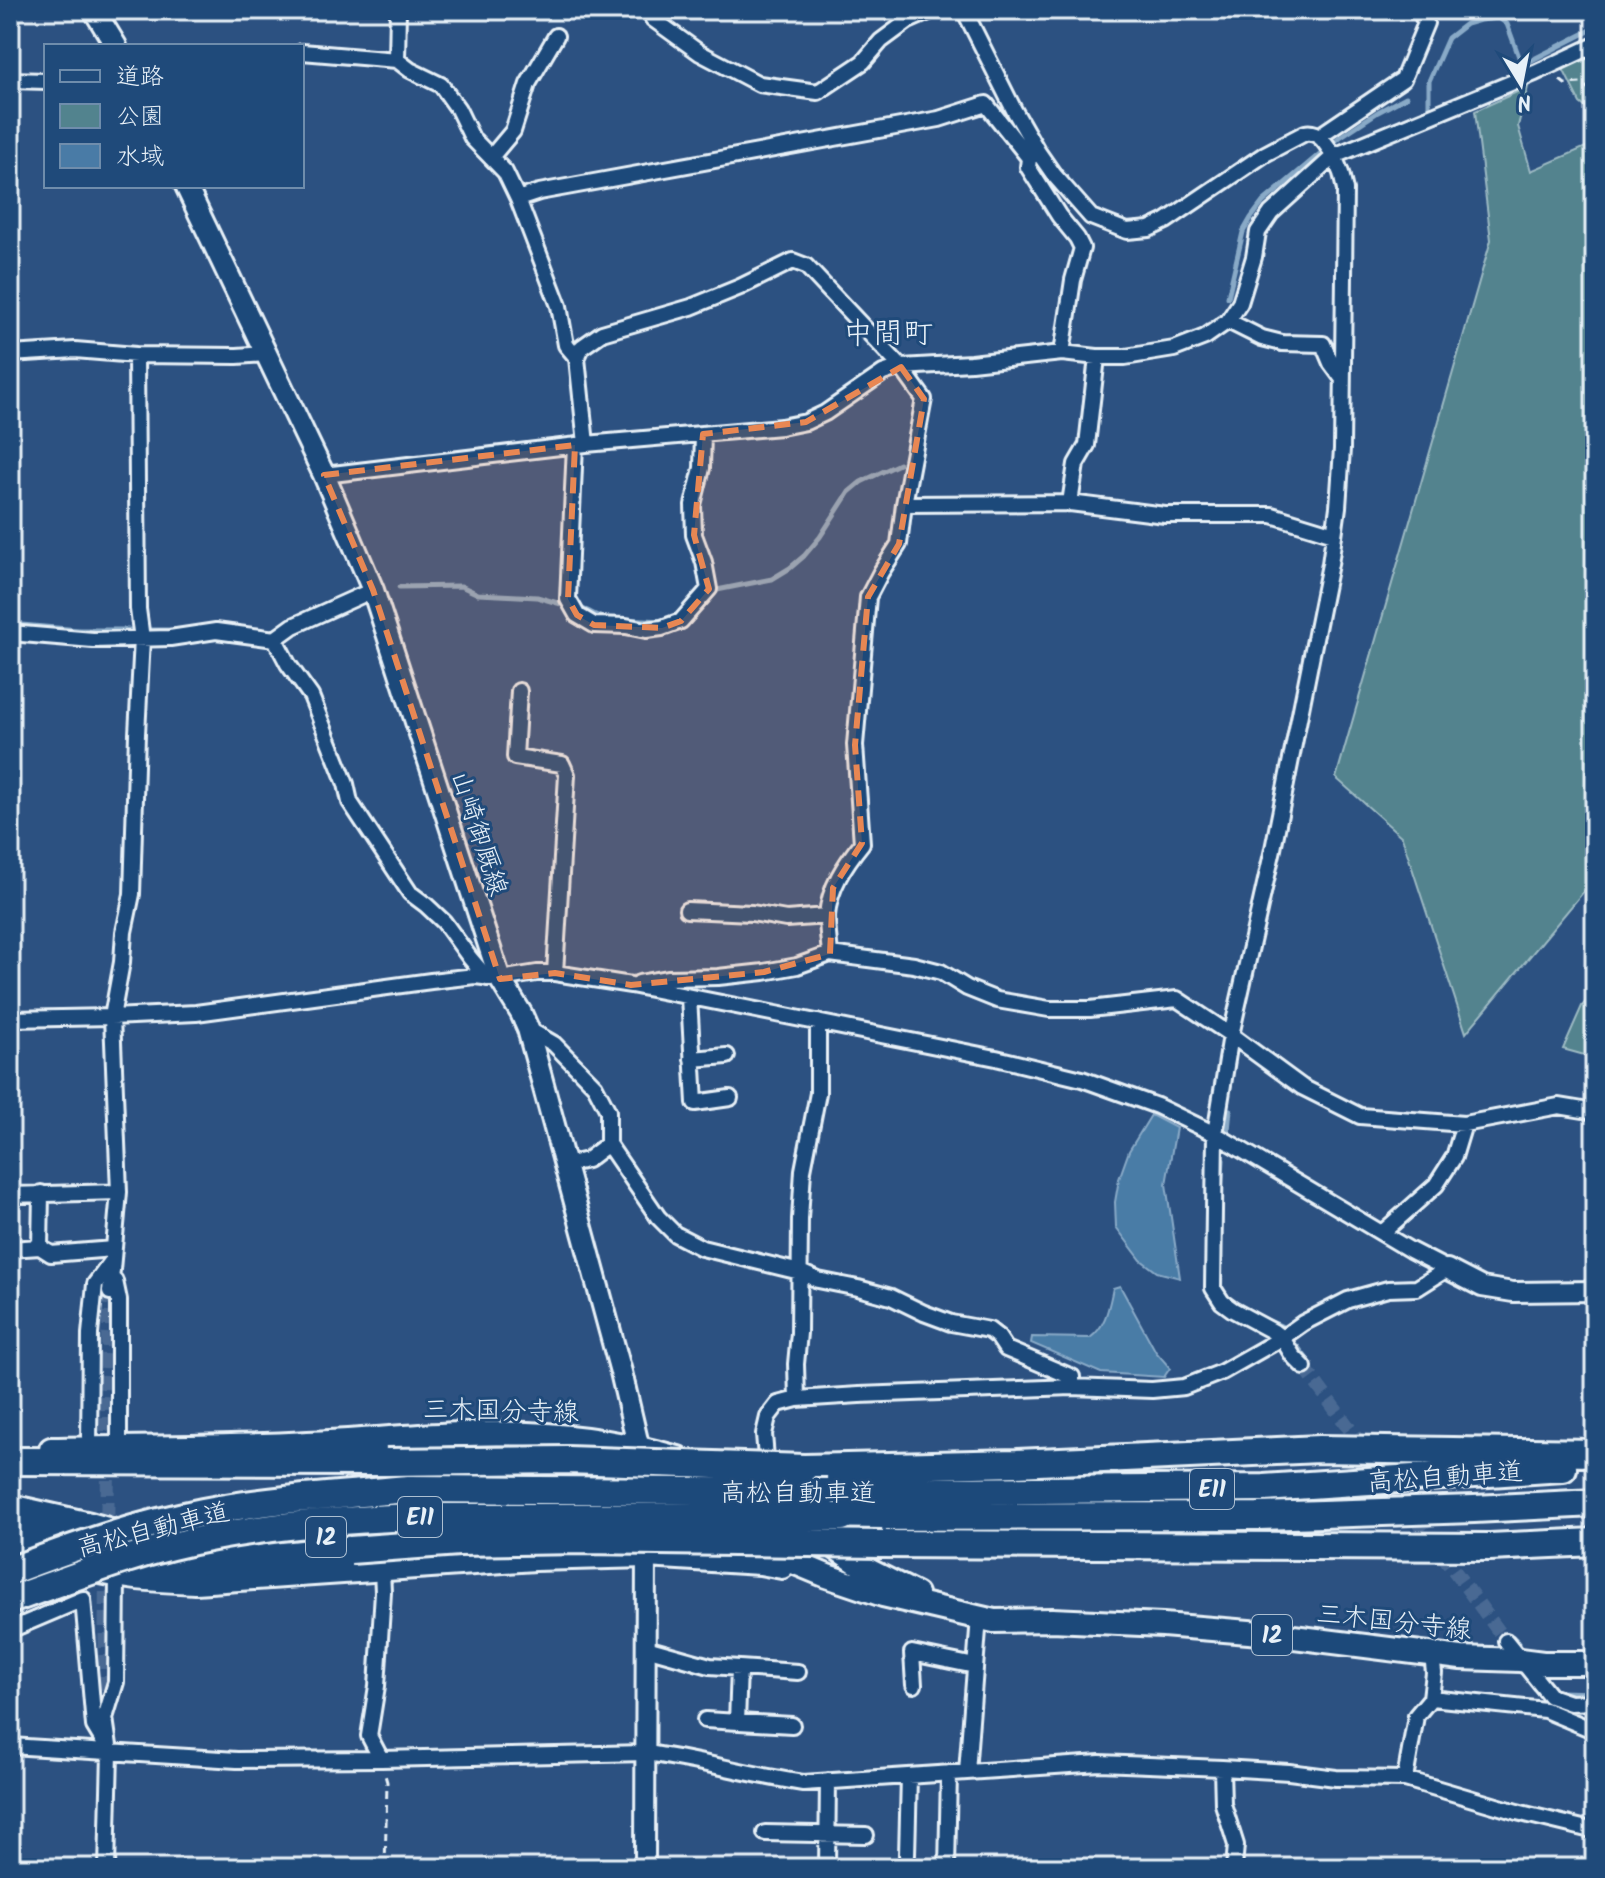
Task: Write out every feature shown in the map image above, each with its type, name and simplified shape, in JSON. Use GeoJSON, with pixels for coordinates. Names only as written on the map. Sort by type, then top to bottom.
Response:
{"type":"FeatureCollection","features":[{"type":"Feature","properties":{"kind":"highway"},"geometry":{"type":"LineString","coordinates":[[10,1461],[567,1460],[804,1468],[1017,1463],[1319,1449],[1595,1453]]}},
{"type":"Feature","properties":{"kind":"highway","name":"高松自動車道"},"geometry":{"type":"LineString","coordinates":[[10,1571],[140,1526],[204,1512],[409,1489],[827,1492],[1264,1488],[1595,1466]]}},
{"type":"Feature","properties":{"kind":"highway","name":"高松自動車道"},"geometry":{"type":"LineString","coordinates":[[10,1600],[150,1552],[209,1538],[350,1520],[426,1517],[1259,1516],[1595,1503]]}},
{"type":"Feature","properties":{"kind":"highway"},"geometry":{"type":"LineString","coordinates":[[10,1521],[27,1524],[102,1552],[138,1560],[209,1561],[459,1542],[582,1540],[1490,1547],[1595,1542]]}},
{"type":"Feature","properties":{"kind":"main road"},"geometry":{"type":"LineString","coordinates":[[94,10],[115,44]]}},
{"type":"Feature","properties":{"kind":"main road","name":"山崎御厩線"},"geometry":{"type":"LineString","coordinates":[[187,188],[324,475],[373,590],[494,979],[521,1013],[528,1029],[621,1372],[643,1469],[646,1520]]}},
{"type":"Feature","properties":{"kind":"main road","name":"三木国分寺線"},"geometry":{"type":"LineString","coordinates":[[10,1450],[306,1444],[472,1433],[569,1437],[639,1447],[731,1476],[868,1570],[948,1609]]}},
{"type":"Feature","properties":{"kind":"main road","name":"三木国分寺線"},"geometry":{"type":"LineString","coordinates":[[10,1506],[90,1524],[153,1543],[213,1544],[646,1520],[690,1524],[728,1535],[827,1576],[883,1595],[994,1621],[1163,1625],[1261,1633],[1461,1658],[1595,1663]]}},
{"type":"Feature","properties":{"kind":"main road"},"geometry":{"type":"LineString","coordinates":[[10,1536],[71,1564],[150,1580],[195,1582],[535,1559],[646,1556],[760,1563],[827,1576]]}},
{"type":"Feature","properties":{"kind":"street"},"geometry":{"type":"LineString","coordinates":[[397,60],[398,10]]}},
{"type":"Feature","properties":{"kind":"street"},"geometry":{"type":"LineString","coordinates":[[648,10],[653,19],[700,53],[759,84],[818,92],[863,62],[881,41],[908,21],[933,10]]}},
{"type":"Feature","properties":{"kind":"street"},"geometry":{"type":"LineString","coordinates":[[964,10],[1034,155]]}},
{"type":"Feature","properties":{"kind":"street"},"geometry":{"type":"LineString","coordinates":[[324,475],[580,445],[781,427],[806,422],[825,413],[883,373],[901,367],[1062,353],[1125,357],[1174,349],[1205,337],[1228,321],[1240,303],[1258,232],[1271,213],[1327,146],[1403,79],[1426,23],[1419,10]]}},
{"type":"Feature","properties":{"kind":"street"},"geometry":{"type":"LineString","coordinates":[[492,156],[513,131],[528,84],[556,36]]}},
{"type":"Feature","properties":{"kind":"street"},"geometry":{"type":"LineString","coordinates":[[1327,146],[1535,73],[1595,45]]}},
{"type":"Feature","properties":{"kind":"street"},"geometry":{"type":"LineString","coordinates":[[304,52],[397,60],[441,85],[458,109],[472,138],[505,172],[559,306],[566,345],[577,358]]}},
{"type":"Feature","properties":{"kind":"street"},"geometry":{"type":"LineString","coordinates":[[10,80],[44,81]]}},
{"type":"Feature","properties":{"kind":"street"},"geometry":{"type":"LineString","coordinates":[[518,199],[939,119],[986,104],[1091,217],[1127,231],[1149,229],[1166,221],[1265,154],[1305,133],[1311,132],[1327,146],[1341,173],[1345,190],[1342,449],[1334,534],[1273,849],[1231,1035],[1215,1134],[1213,1288],[1222,1302],[1233,1310],[1282,1338],[1304,1367]]}},
{"type":"Feature","properties":{"kind":"street"},"geometry":{"type":"LineString","coordinates":[[1034,155],[1028,167],[1082,248],[1073,280],[1062,353]]}},
{"type":"Feature","properties":{"kind":"street"},"geometry":{"type":"LineString","coordinates":[[703,434],[702,468],[693,505],[694,535],[704,562],[709,589],[681,621],[662,628],[646,630],[594,625],[577,615],[568,599],[580,445],[577,358],[582,347],[602,333],[691,307],[793,261],[806,266],[901,367],[924,399],[899,544],[868,597],[855,745],[862,843],[833,888],[827,916],[830,954]]}},
{"type":"Feature","properties":{"kind":"street"},"geometry":{"type":"LineString","coordinates":[[1228,321],[1262,338],[1282,343],[1323,344],[1342,378]]}},
{"type":"Feature","properties":{"kind":"street"},"geometry":{"type":"LineString","coordinates":[[10,354],[75,350],[136,355],[266,354]]}},
{"type":"Feature","properties":{"kind":"street"},"geometry":{"type":"LineString","coordinates":[[110,1292],[119,1192],[112,1017],[132,894],[142,638],[138,593],[136,355]]}},
{"type":"Feature","properties":{"kind":"street"},"geometry":{"type":"LineString","coordinates":[[1070,503],[1076,464],[1087,445],[1097,357]]}},
{"type":"Feature","properties":{"kind":"street"},"geometry":{"type":"LineString","coordinates":[[904,504],[1070,503],[1165,515],[1272,515],[1334,534]]}},
{"type":"Feature","properties":{"kind":"street"},"geometry":{"type":"LineString","coordinates":[[10,633],[82,640],[170,638],[216,631],[275,639],[293,626],[373,590]]}},
{"type":"Feature","properties":{"kind":"street"},"geometry":{"type":"LineString","coordinates":[[275,639],[311,696],[346,784],[350,802],[410,893],[444,922],[470,958],[494,979]]}},
{"type":"Feature","properties":{"kind":"street"},"geometry":{"type":"LineString","coordinates":[[519,691],[515,757],[562,764],[567,775],[555,973]]}},
{"type":"Feature","properties":{"kind":"street"},"geometry":{"type":"LineString","coordinates":[[687,910],[752,913],[786,919],[827,916]]}},
{"type":"Feature","properties":{"kind":"street"},"geometry":{"type":"LineString","coordinates":[[631,985],[668,978],[764,972],[797,966],[830,954],[928,968],[997,1000],[1049,1009],[1090,1009],[1177,999],[1302,1087],[1360,1116],[1464,1124],[1559,1106],[1595,1112]]}},
{"type":"Feature","properties":{"kind":"street"},"geometry":{"type":"LineString","coordinates":[[10,1019],[196,1013],[475,976],[494,979],[555,973],[631,985],[996,1058],[1082,1079],[1157,1106],[1215,1134],[1410,1250],[1482,1287],[1513,1292],[1595,1291]]}},
{"type":"Feature","properties":{"kind":"street"},"geometry":{"type":"LineString","coordinates":[[689,997],[695,1103],[730,1098]]}},
{"type":"Feature","properties":{"kind":"street"},"geometry":{"type":"LineString","coordinates":[[797,1399],[800,1219],[803,1170],[818,1093],[818,1022]]}},
{"type":"Feature","properties":{"kind":"street"},"geometry":{"type":"LineString","coordinates":[[528,1029],[554,1044],[595,1086],[608,1111],[608,1144],[658,1217],[675,1234],[702,1248],[891,1297],[951,1323],[989,1330],[1006,1349],[1072,1377],[1072,1387]]}},
{"type":"Feature","properties":{"kind":"street"},"geometry":{"type":"LineString","coordinates":[[692,1059],[727,1056]]}},
{"type":"Feature","properties":{"kind":"street"},"geometry":{"type":"LineString","coordinates":[[1382,1233],[1436,1185],[1454,1157],[1464,1124]]}},
{"type":"Feature","properties":{"kind":"street"},"geometry":{"type":"LineString","coordinates":[[565,1165],[587,1160],[608,1144]]}},
{"type":"Feature","properties":{"kind":"street"},"geometry":{"type":"LineString","coordinates":[[10,1195],[119,1192]]}},
{"type":"Feature","properties":{"kind":"street"},"geometry":{"type":"LineString","coordinates":[[40,1247],[41,1193]]}},
{"type":"Feature","properties":{"kind":"street"},"geometry":{"type":"LineString","coordinates":[[10,1249],[40,1247],[51,1254],[113,1255]]}},
{"type":"Feature","properties":{"kind":"street"},"geometry":{"type":"LineString","coordinates":[[113,1255],[119,1300],[119,1447]]}},
{"type":"Feature","properties":{"kind":"street"},"geometry":{"type":"LineString","coordinates":[[89,1448],[90,1334],[95,1284],[113,1255]]}},
{"type":"Feature","properties":{"kind":"street"},"geometry":{"type":"LineString","coordinates":[[770,1502],[764,1434],[768,1417],[778,1404],[797,1399],[1072,1387],[1152,1390],[1184,1387],[1222,1372],[1348,1300],[1388,1289],[1417,1288],[1447,1269]]}},
{"type":"Feature","properties":{"kind":"street"},"geometry":{"type":"LineString","coordinates":[[645,1868],[646,1520]]}},
{"type":"Feature","properties":{"kind":"street"},"geometry":{"type":"LineString","coordinates":[[381,1759],[369,1736],[377,1686],[382,1570]]}},
{"type":"Feature","properties":{"kind":"street"},"geometry":{"type":"LineString","coordinates":[[105,1718],[116,1682],[117,1575]]}},
{"type":"Feature","properties":{"kind":"street"},"geometry":{"type":"LineString","coordinates":[[10,1630],[83,1599],[94,1726],[110,1753]]}},
{"type":"Feature","properties":{"kind":"street"},"geometry":{"type":"LineString","coordinates":[[967,1772],[979,1617]]}},
{"type":"Feature","properties":{"kind":"street"},"geometry":{"type":"LineString","coordinates":[[1506,1641],[1550,1696],[1570,1703],[1595,1702]]}},
{"type":"Feature","properties":{"kind":"street"},"geometry":{"type":"LineString","coordinates":[[646,1648],[710,1666],[798,1672]]}},
{"type":"Feature","properties":{"kind":"street"},"geometry":{"type":"LineString","coordinates":[[914,1685],[912,1653],[975,1666]]}},
{"type":"Feature","properties":{"kind":"street"},"geometry":{"type":"LineString","coordinates":[[1405,1779],[1416,1716],[1431,1698],[1434,1673],[1432,1655]]}},
{"type":"Feature","properties":{"kind":"street"},"geometry":{"type":"LineString","coordinates":[[737,1722],[739,1668]]}},
{"type":"Feature","properties":{"kind":"street"},"geometry":{"type":"LineString","coordinates":[[105,1690],[110,1753],[107,1868]]}},
{"type":"Feature","properties":{"kind":"street"},"geometry":{"type":"LineString","coordinates":[[1431,1698],[1545,1710],[1588,1728],[1595,1727]]}},
{"type":"Feature","properties":{"kind":"street"},"geometry":{"type":"LineString","coordinates":[[705,1720],[792,1725]]}},
{"type":"Feature","properties":{"kind":"street"},"geometry":{"type":"LineString","coordinates":[[10,1746],[237,1760],[646,1753],[803,1783],[1100,1763],[1222,1768],[1336,1778],[1405,1779],[1595,1831]]}},
{"type":"Feature","properties":{"kind":"street"},"geometry":{"type":"LineString","coordinates":[[1222,1768],[1223,1804],[1236,1845],[1234,1868]]}},
{"type":"Feature","properties":{"kind":"street"},"geometry":{"type":"LineString","coordinates":[[947,1868],[949,1773]]}},
{"type":"Feature","properties":{"kind":"street"},"geometry":{"type":"LineString","coordinates":[[907,1855],[909,1776]]}},
{"type":"Feature","properties":{"kind":"street"},"geometry":{"type":"LineString","coordinates":[[827,1868],[828,1781]]}},
{"type":"Feature","properties":{"kind":"street"},"geometry":{"type":"LineString","coordinates":[[765,1833],[866,1835]]}},
{"type":"Feature","properties":{"kind":"path"},"geometry":{"type":"LineString","coordinates":[[1554,76],[1565,84],[1581,83],[1595,94]]}},
{"type":"Feature","properties":{"kind":"path"},"geometry":{"type":"LineString","coordinates":[[381,1759],[387,1782],[385,1868]]}},
{"type":"Feature","properties":{"kind":"highlighted area"},"geometry":{"type":"Polygon","coordinates":[[[901,367],[924,399],[899,544],[868,597],[855,745],[862,843],[833,888],[830,954],[764,972],[631,985],[555,973],[500,979],[373,590],[324,475],[575,445],[568,599],[577,615],[594,625],[662,628],[681,621],[709,589],[694,535],[703,434],[806,422],[901,367]]]}},
{"type":"Feature","properties":{"kind":"green space"},"geometry":{"type":"Polygon","coordinates":[[[1595,52],[1595,115],[1580,103],[1563,69],[1595,52]]]}},
{"type":"Feature","properties":{"kind":"green space"},"geometry":{"type":"Polygon","coordinates":[[[1528,87],[1518,126],[1531,171],[1595,143],[1595,878],[1466,1033],[1402,837],[1336,778],[1491,240],[1475,111],[1528,87]]]}},
{"type":"Feature","properties":{"kind":"green space"},"geometry":{"type":"Polygon","coordinates":[[[1595,991],[1595,1058],[1563,1049],[1582,1006],[1595,991]]]}},
{"type":"Feature","properties":{"kind":"water"},"geometry":{"type":"Polygon","coordinates":[[[1151,1115],[1176,1128],[1166,1184],[1180,1278],[1157,1272],[1141,1260],[1116,1227],[1115,1202],[1119,1179],[1129,1151],[1151,1115]]]}},
{"type":"Feature","properties":{"kind":"water"},"geometry":{"type":"Polygon","coordinates":[[[1120,1286],[1156,1352],[1170,1368],[1164,1377],[1101,1373],[1031,1343],[1032,1337],[1090,1338],[1103,1322],[1113,1288],[1120,1286]]]}},
{"type":"Feature","properties":{"kind":"waterway"},"geometry":{"type":"LineString","coordinates":[[1429,106],[1429,81],[1448,38],[1466,24],[1499,18],[1507,24],[1522,65],[1595,28]]}},
{"type":"Feature","properties":{"kind":"waterway"},"geometry":{"type":"LineString","coordinates":[[1228,297],[1243,232],[1263,202],[1340,137],[1406,97]]}},
{"type":"Feature","properties":{"kind":"waterway"},"geometry":{"type":"LineString","coordinates":[[710,593],[772,579],[790,568],[820,537],[849,492],[861,482],[899,464]]}},
{"type":"Feature","properties":{"kind":"waterway"},"geometry":{"type":"LineString","coordinates":[[399,587],[461,586],[478,594],[537,597],[568,606]]}},
{"type":"Feature","properties":{"kind":"waterway"},"geometry":{"type":"LineString","coordinates":[[578,608],[609,619]]}},
{"type":"Feature","properties":{"kind":"waterway"},"geometry":{"type":"LineString","coordinates":[[623,619],[665,621]]}},
{"type":"Feature","properties":{"kind":"waterway"},"geometry":{"type":"LineString","coordinates":[[10,624],[79,630],[177,630]]}},
{"type":"Feature","properties":{"kind":"waterway"},"geometry":{"type":"LineString","coordinates":[[1228,1130],[1230,1110]]}},
{"type":"Feature","properties":{"kind":"waterway"},"geometry":{"type":"LineString","coordinates":[[1221,1191],[1223,1160]]}},
{"type":"Feature","properties":{"kind":"waterway"},"geometry":{"type":"LineString","coordinates":[[1262,1318],[1281,1326]]}},
{"type":"Feature","properties":{"kind":"waterway"},"geometry":{"type":"LineString","coordinates":[[1297,1346],[1310,1363]]}},
{"type":"Feature","properties":{"kind":"waterway"},"geometry":{"type":"LineString","coordinates":[[1513,1637],[1519,1643]]}},
{"type":"Feature","properties":{"kind":"waterway"},"geometry":{"type":"LineString","coordinates":[[1561,1692],[1595,1693]]}},
{"type":"Feature","properties":{"kind":"tunnel"},"geometry":{"type":"LineString","coordinates":[[107,1536],[105,1398],[110,1292]]}},
{"type":"Feature","properties":{"kind":"tunnel"},"geometry":{"type":"LineString","coordinates":[[1304,1367],[1506,1641]]}},
{"type":"Feature","properties":{"kind":"tunnel"},"geometry":{"type":"LineString","coordinates":[[105,1690],[106,1568]]}},
{"type":"Feature","properties":{"kind":"district","name":"中間町"},"geometry":{"type":"Point","coordinates":[888,333]}}]}
